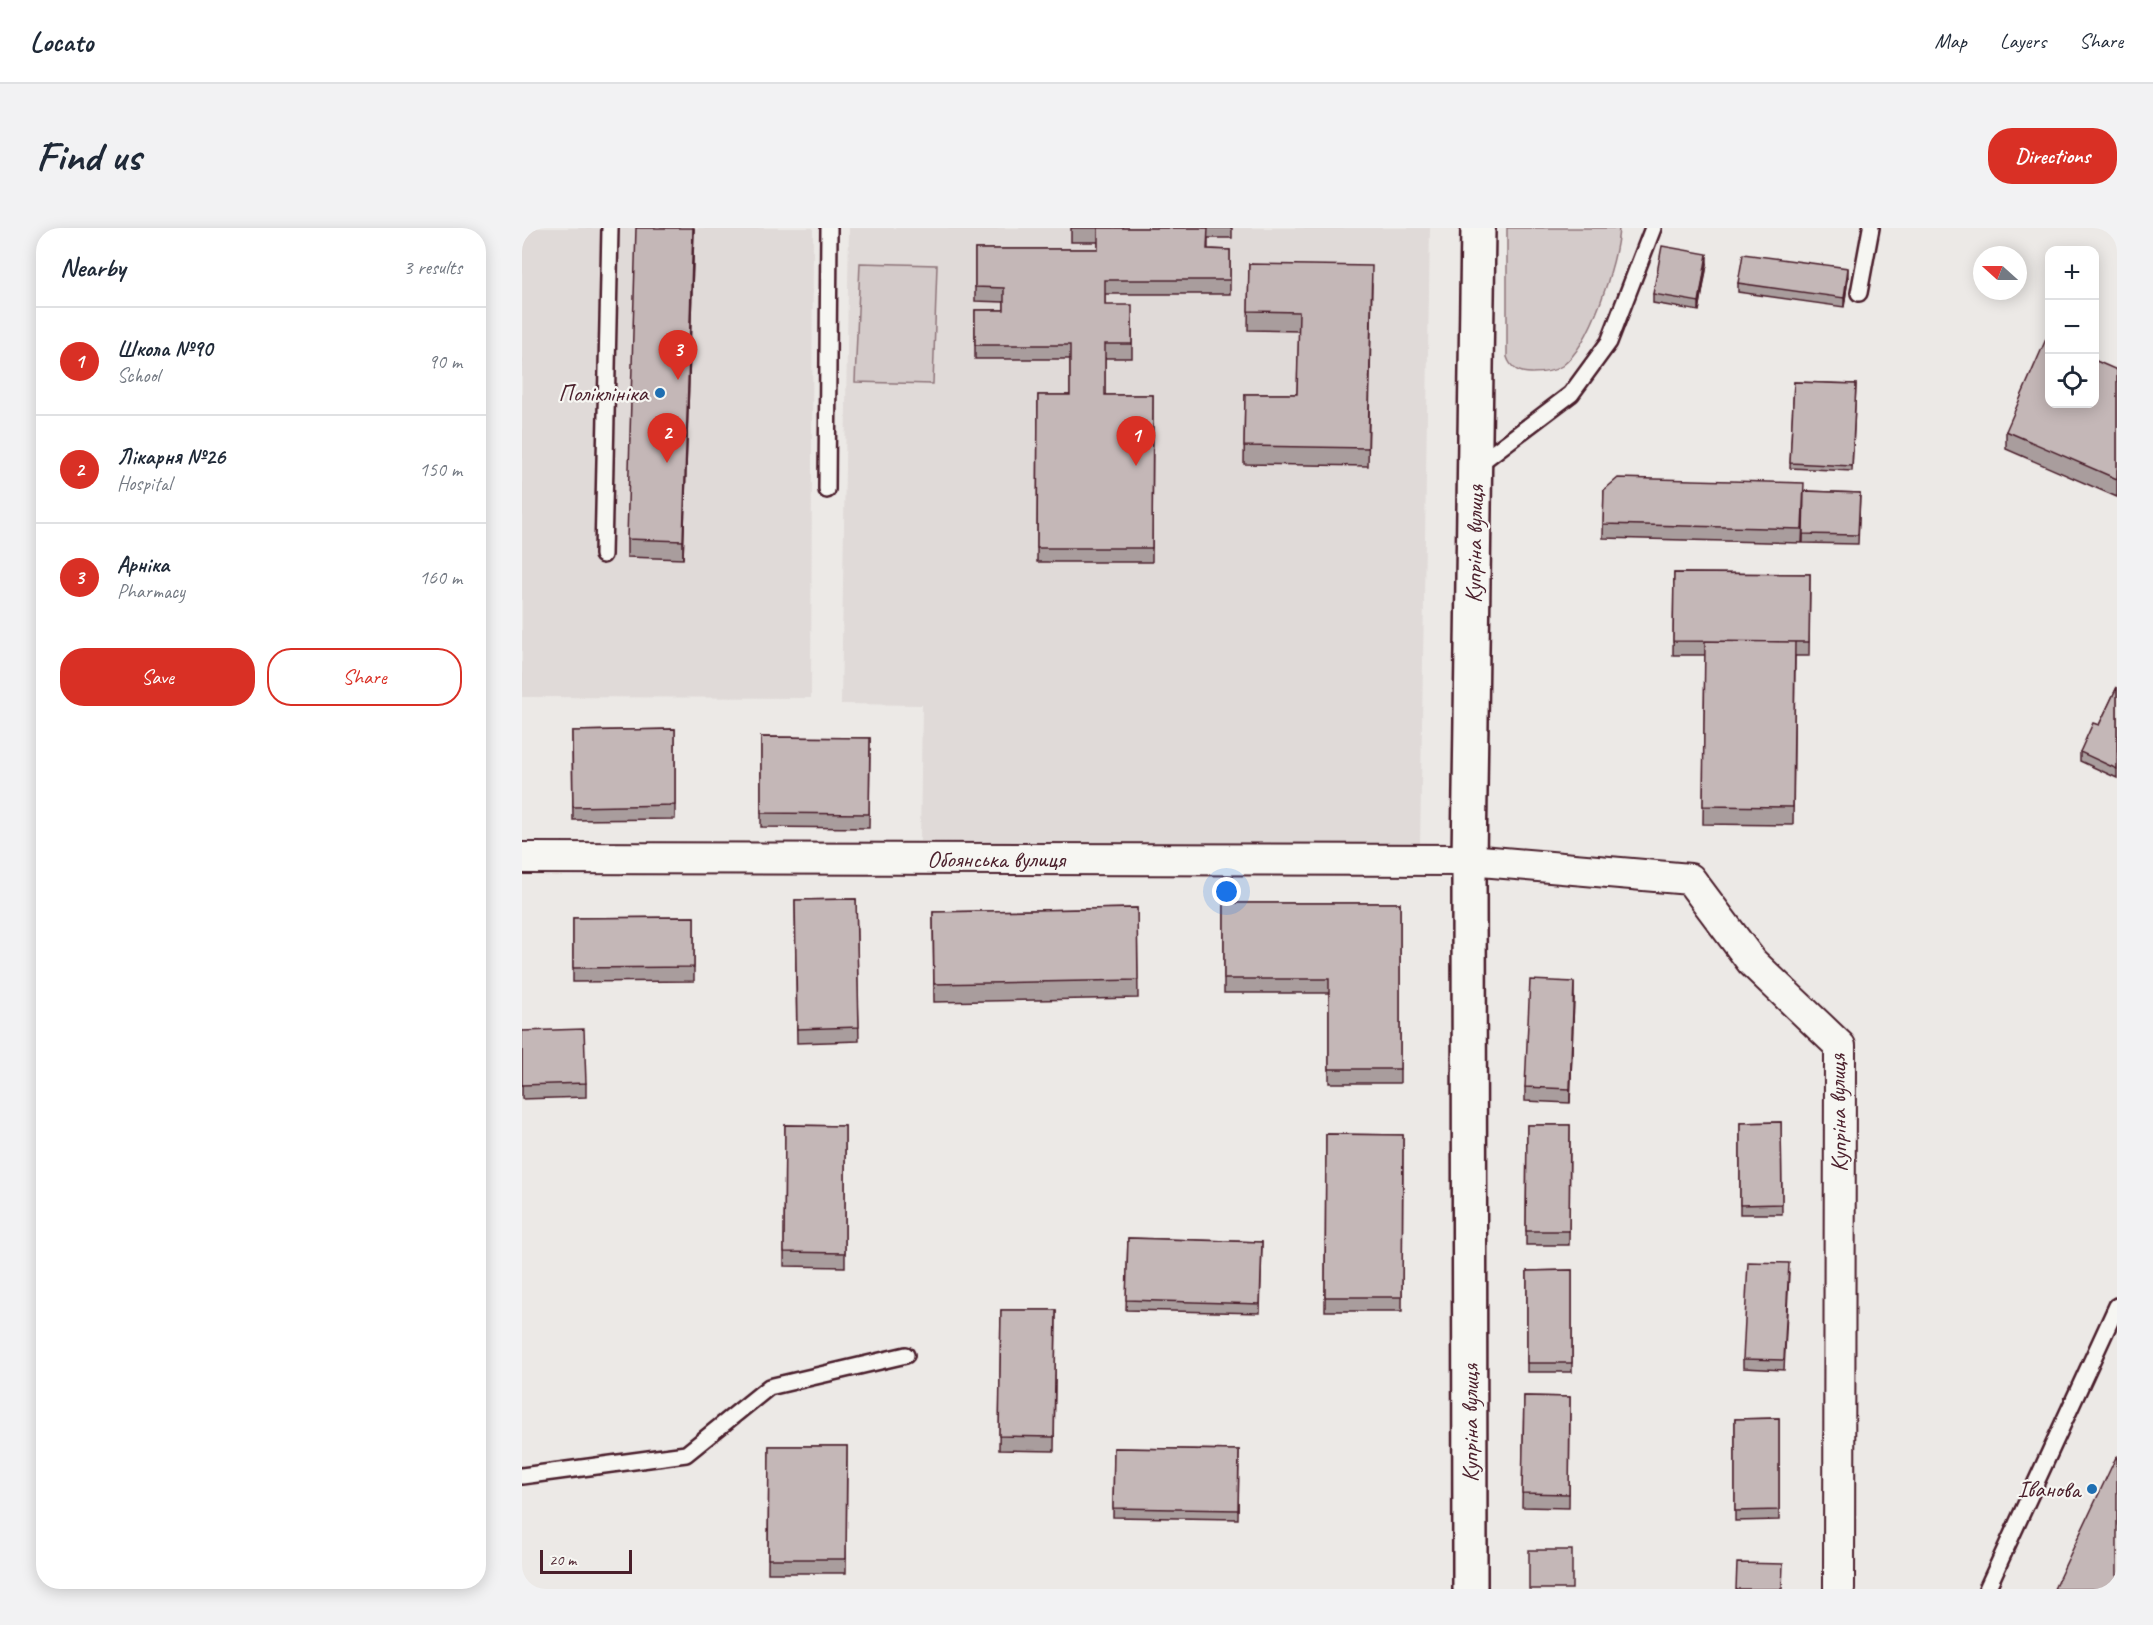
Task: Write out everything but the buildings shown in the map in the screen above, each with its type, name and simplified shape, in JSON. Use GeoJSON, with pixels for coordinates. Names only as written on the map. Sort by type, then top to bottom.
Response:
{"type":"FeatureCollection","features":[{"type":"Feature","properties":{"kind":"main road","name":"Купріна вулиця"},"geometry":{"type":"LineString","coordinates":[[1470,1589],[1469,860],[1478,228]]}},
{"type":"Feature","properties":{"kind":"street","name":"Обоянська вулиця"},"geometry":{"type":"LineString","coordinates":[[522,858],[1469,860]]}},
{"type":"Feature","properties":{"kind":"street","name":"Купріна вулиця"},"geometry":{"type":"LineString","coordinates":[[1469,860],[1690,879],[1752,962],[1840,1046],[1839,1589]]}},
{"type":"Feature","properties":{"kind":"lane"},"geometry":{"type":"LineString","coordinates":[[603,555],[609,228]]}},
{"type":"Feature","properties":{"kind":"lane"},"geometry":{"type":"LineString","coordinates":[[827,490],[829,228]]}},
{"type":"Feature","properties":{"kind":"lane"},"geometry":{"type":"LineString","coordinates":[[1475,466],[1570,394],[1577,385],[1609,342],[1653,228]]}},
{"type":"Feature","properties":{"kind":"lane"},"geometry":{"type":"LineString","coordinates":[[1859,293],[1870,228]]}},
{"type":"Feature","properties":{"kind":"lane"},"geometry":{"type":"LineString","coordinates":[[1987,1589],[2117,1306]]}},
{"type":"Feature","properties":{"kind":"lane"},"geometry":{"type":"LineString","coordinates":[[522,1476],[686,1454],[769,1387],[906,1355]]}},
{"type":"Feature","properties":{"kind":"shaded area"},"geometry":{"type":"Polygon","coordinates":[[[522,228],[813,228],[811,698],[522,697],[522,228]]]}},
{"type":"Feature","properties":{"kind":"shaded area"},"geometry":{"type":"Polygon","coordinates":[[[849,228],[1430,228],[1420,848],[920,841],[922,705],[841,704],[849,228]]]}},
{"type":"Feature","properties":{"kind":"shaded area"},"geometry":{"type":"Polygon","coordinates":[[[1507,228],[1619,228],[1608,282],[1592,322],[1573,355],[1562,366],[1551,371],[1531,373],[1519,371],[1511,365],[1507,357],[1507,228]]]}},
{"type":"Feature","properties":{"kind":"shaded area"},"geometry":{"type":"Polygon","coordinates":[[[860,263],[937,265],[933,384],[855,382],[860,263]]]}},
{"type":"Feature","properties":{"kind":"place","name":"Арніка"},"geometry":{"type":"Point","coordinates":[678,380]}},
{"type":"Feature","properties":{"kind":"place","name":"Поліклініка"},"geometry":{"type":"Point","coordinates":[660,393]}},
{"type":"Feature","properties":{"kind":"place","name":"Лікарня №26"},"geometry":{"type":"Point","coordinates":[667,463]}},
{"type":"Feature","properties":{"kind":"place","name":"Школа №90"},"geometry":{"type":"Point","coordinates":[1136,466]}},
{"type":"Feature","properties":{"kind":"place","name":"Іванова"},"geometry":{"type":"Point","coordinates":[2092,1489]}}]}
